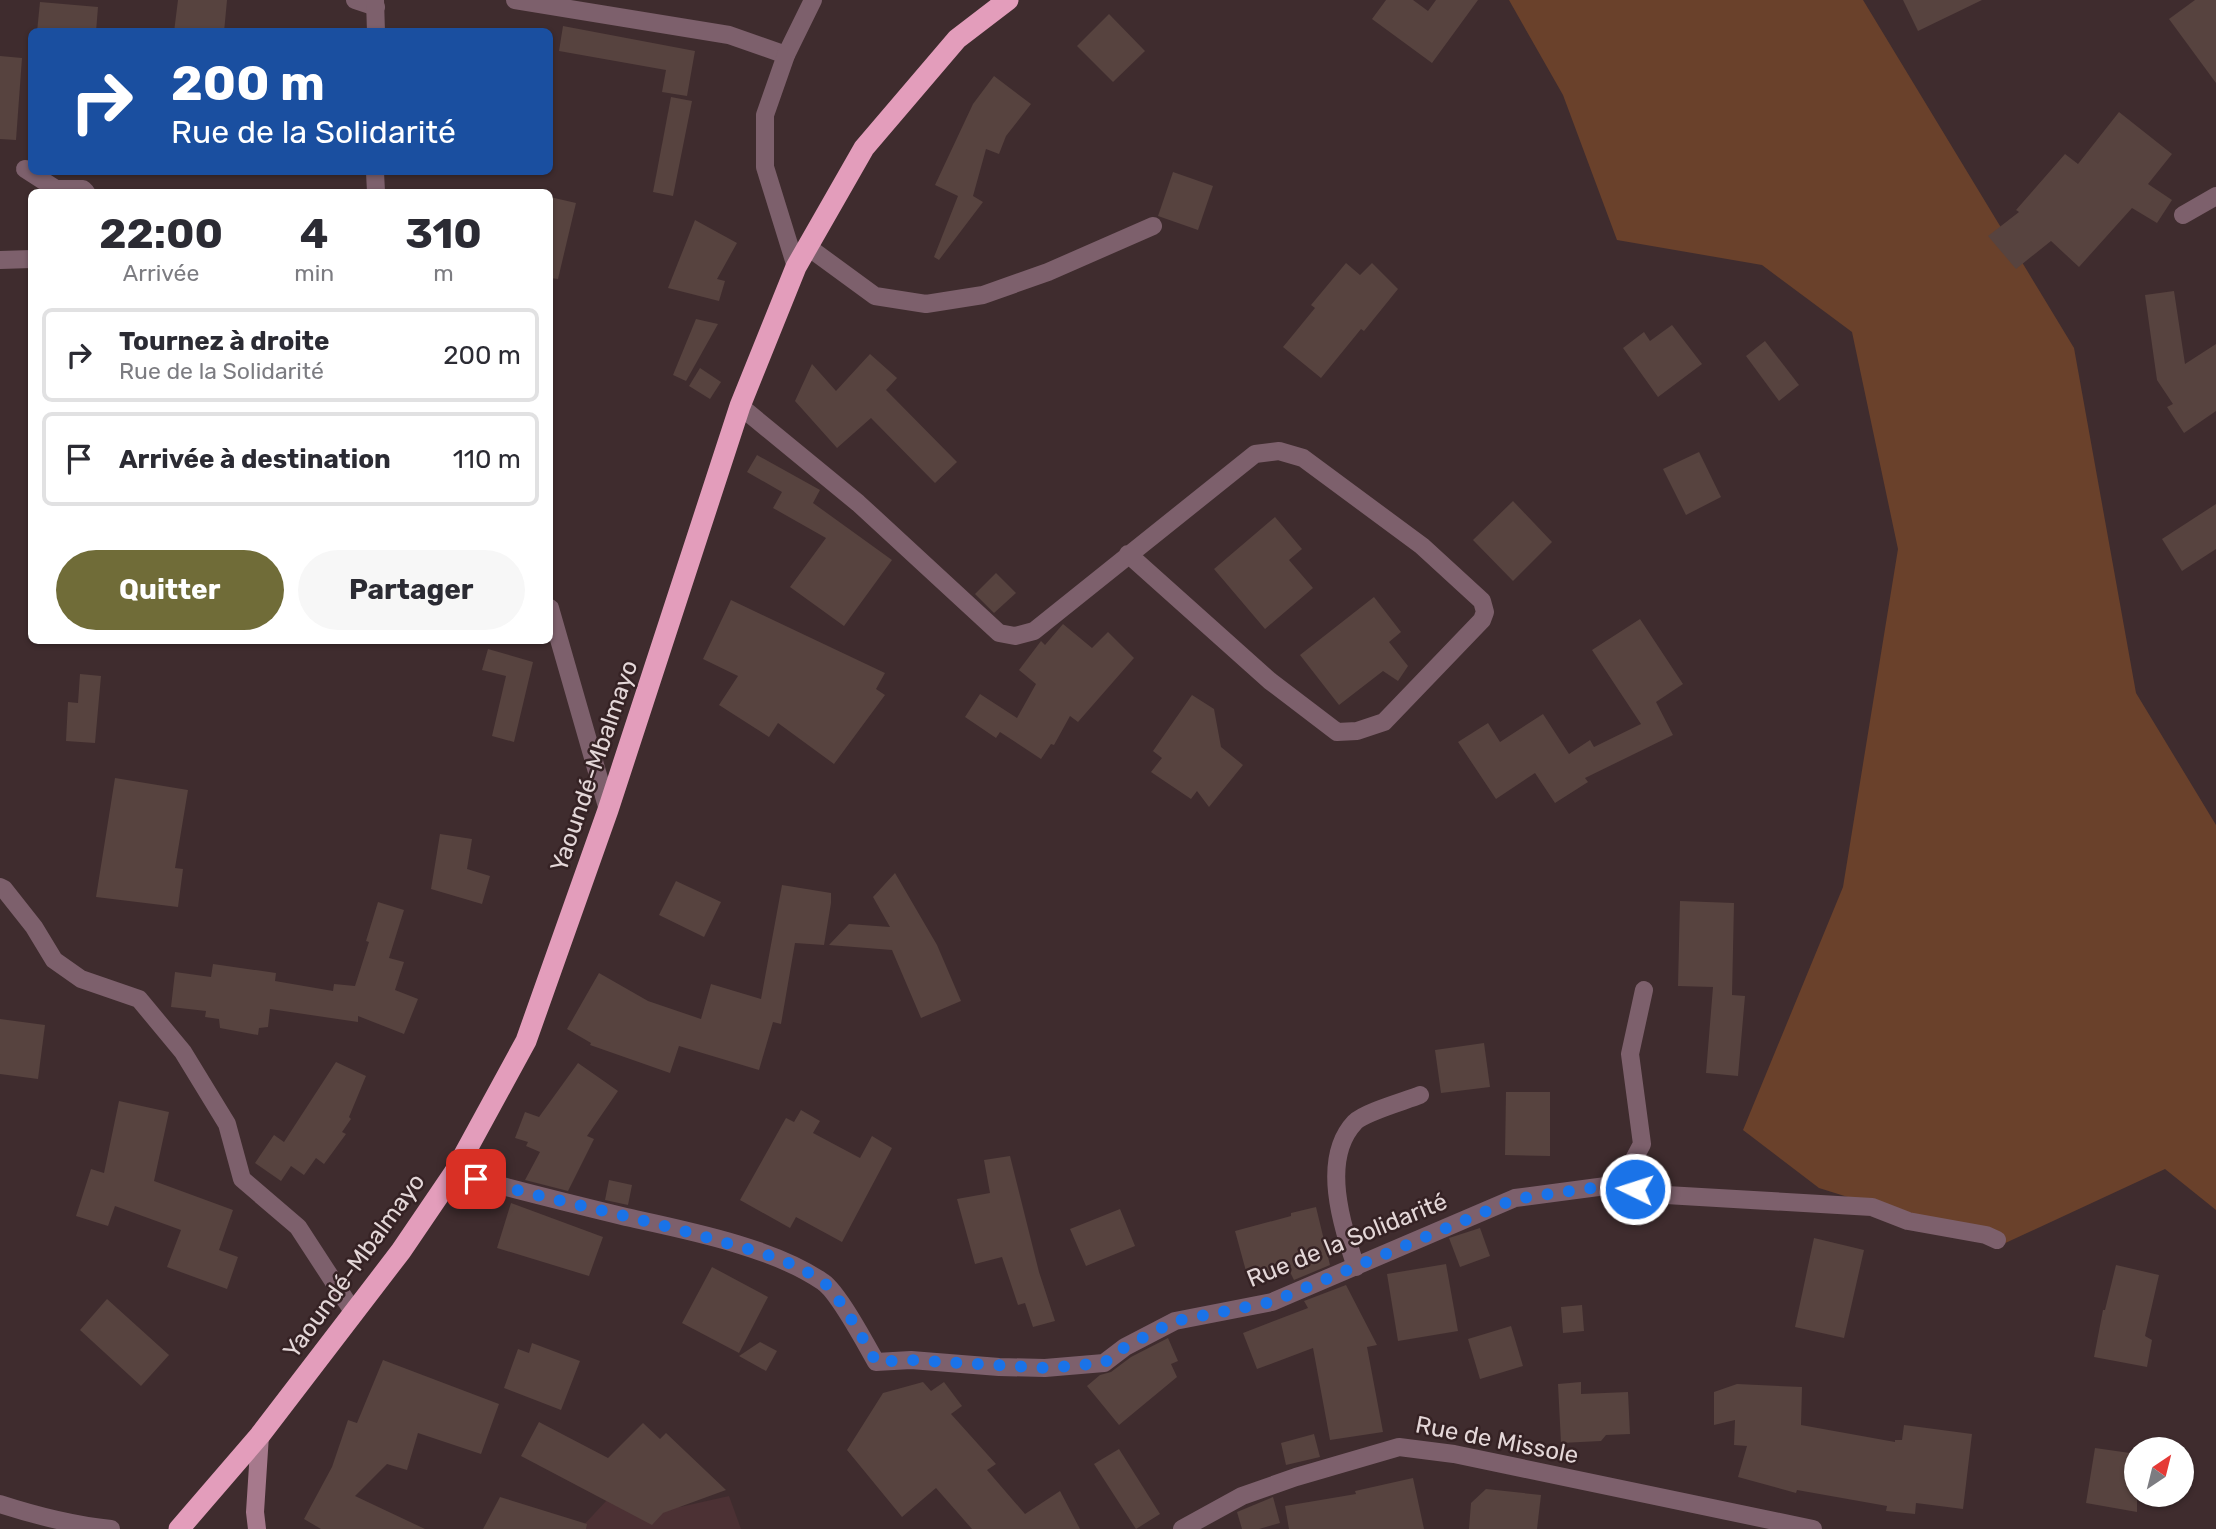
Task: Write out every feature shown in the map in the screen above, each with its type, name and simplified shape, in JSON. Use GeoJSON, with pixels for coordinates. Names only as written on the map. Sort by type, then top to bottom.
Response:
{"type":"FeatureCollection","features":[{"type":"Feature","properties":{"kind":"highway","name":"Yaoundé-Mbalmayo"},"geometry":{"type":"LineString","coordinates":[[179,1529],[260,1435],[401,1251],[454,1173],[526,1041],[608,810],[740,406],[796,267],[864,148],[957,38],[1008,0]]}},
{"type":"Feature","properties":{"kind":"street"},"geometry":{"type":"LineString","coordinates":[[355,0],[375,3],[376,28]]}},
{"type":"Feature","properties":{"kind":"street"},"geometry":{"type":"LineString","coordinates":[[515,0],[729,35],[786,55]]}},
{"type":"Feature","properties":{"kind":"street"},"geometry":{"type":"LineString","coordinates":[[796,267],[765,167],[765,115],[786,55],[813,0]]}},
{"type":"Feature","properties":{"kind":"street"},"geometry":{"type":"LineString","coordinates":[[34,175],[56,189],[83,189]]}},
{"type":"Feature","properties":{"kind":"street"},"geometry":{"type":"LineString","coordinates":[[2183,215],[2216,196]]}},
{"type":"Feature","properties":{"kind":"street"},"geometry":{"type":"LineString","coordinates":[[807,247],[875,296],[926,304],[984,295],[1048,272],[1153,226]]}},
{"type":"Feature","properties":{"kind":"street"},"geometry":{"type":"LineString","coordinates":[[0,260],[28,258]]}},
{"type":"Feature","properties":{"kind":"street"},"geometry":{"type":"LineString","coordinates":[[740,406],[858,503],[999,633],[1015,636],[1034,631],[1128,554],[1255,454],[1279,451],[1303,458],[1422,546],[1482,601],[1485,612],[1482,620],[1384,722],[1357,731],[1337,732],[1270,681],[1128,554]]}},
{"type":"Feature","properties":{"kind":"street"},"geometry":{"type":"LineString","coordinates":[[553,618],[608,810]]}},
{"type":"Feature","properties":{"kind":"street"},"geometry":{"type":"LineString","coordinates":[[0,887],[34,927],[54,960],[81,979],[139,999],[166,1031],[183,1052],[227,1124],[242,1179],[298,1227],[354,1313]]}},
{"type":"Feature","properties":{"kind":"street"},"geometry":{"type":"LineString","coordinates":[[1644,990],[1630,1054],[1642,1144],[1620,1184],[1649,1194],[1872,1207],[1908,1221],[1986,1235],[1997,1240]]}},
{"type":"Feature","properties":{"kind":"street"},"geometry":{"type":"LineString","coordinates":[[1356,1267],[1344,1232],[1336,1188],[1341,1146],[1356,1121],[1420,1095]]}},
{"type":"Feature","properties":{"kind":"street","name":"Rue de la Solidarité"},"geometry":{"type":"LineString","coordinates":[[454,1173],[541,1197],[685,1230],[786,1260],[826,1284],[876,1362],[911,1360],[1045,1368],[1104,1363],[1125,1347],[1175,1321],[1272,1302],[1515,1199],[1620,1184]]}},
{"type":"Feature","properties":{"kind":"street"},"geometry":{"type":"LineString","coordinates":[[257,1529],[255,1512],[260,1435]]}},
{"type":"Feature","properties":{"kind":"street","name":"Rue de Missole"},"geometry":{"type":"LineString","coordinates":[[1182,1529],[1242,1496],[1296,1476],[1399,1447],[1454,1454],[1813,1529]]}},
{"type":"Feature","properties":{"kind":"street"},"geometry":{"type":"LineString","coordinates":[[0,1504],[34,1522],[111,1529]]}},
{"type":"Feature","properties":{"kind":"shaded area"},"geometry":{"type":"Polygon","coordinates":[[[1509,0],[1863,0],[2074,348],[2136,693],[2216,825],[2216,1210],[2165,1169],[2001,1245],[1819,1188],[1743,1130],[1843,887],[1898,549],[1852,332],[1762,265],[1617,240],[1563,95],[1509,0]]]}},
{"type":"Feature","properties":{"kind":"shaded area"},"geometry":{"type":"Polygon","coordinates":[[[622,1484],[680,1507],[729,1496],[741,1529],[580,1529],[622,1484]]]}},
{"type":"Feature","properties":{"kind":"building"},"geometry":{"type":"Polygon","coordinates":[[[178,0],[227,0],[224,28],[174,28],[178,0]]]}},
{"type":"Feature","properties":{"kind":"building"},"geometry":{"type":"Polygon","coordinates":[[[1386,0],[1413,0],[1428,11],[1436,0],[1478,0],[1432,63],[1372,19],[1386,0]]]}},
{"type":"Feature","properties":{"kind":"building"},"geometry":{"type":"Polygon","coordinates":[[[1903,0],[1982,0],[1918,31],[1903,0]]]}},
{"type":"Feature","properties":{"kind":"building"},"geometry":{"type":"Polygon","coordinates":[[[2195,0],[2216,0],[2216,83],[2169,19],[2195,0]]]}},
{"type":"Feature","properties":{"kind":"building"},"geometry":{"type":"Polygon","coordinates":[[[40,2],[98,7],[96,28],[37,28],[40,2]]]}},
{"type":"Feature","properties":{"kind":"building"},"geometry":{"type":"Polygon","coordinates":[[[1109,14],[1145,51],[1113,82],[1077,46],[1109,14]]]}},
{"type":"Feature","properties":{"kind":"building"},"geometry":{"type":"Polygon","coordinates":[[[563,26],[695,51],[687,96],[662,92],[666,70],[559,51],[563,26]]]}},
{"type":"Feature","properties":{"kind":"building"},"geometry":{"type":"Polygon","coordinates":[[[0,56],[22,58],[16,140],[0,139],[0,56]]]}},
{"type":"Feature","properties":{"kind":"building"},"geometry":{"type":"Polygon","coordinates":[[[994,76],[1031,104],[1006,136],[999,154],[986,149],[973,196],[983,202],[939,260],[934,257],[958,196],[935,185],[973,104],[994,76]]]}},
{"type":"Feature","properties":{"kind":"building"},"geometry":{"type":"Polygon","coordinates":[[[671,97],[692,101],[673,196],[653,192],[671,97]]]}},
{"type":"Feature","properties":{"kind":"building"},"geometry":{"type":"Polygon","coordinates":[[[2119,112],[2172,154],[2148,184],[2172,200],[2157,223],[2132,208],[2079,267],[2051,241],[2016,269],[1988,236],[2019,212],[2016,210],[2065,154],[2078,164],[2119,112]]]}},
{"type":"Feature","properties":{"kind":"building"},"geometry":{"type":"Polygon","coordinates":[[[1173,172],[1213,186],[1198,230],[1158,216],[1173,172]]]}},
{"type":"Feature","properties":{"kind":"building"},"geometry":{"type":"Polygon","coordinates":[[[553,198],[576,203],[558,279],[553,278],[553,198]]]}},
{"type":"Feature","properties":{"kind":"building"},"geometry":{"type":"Polygon","coordinates":[[[695,220],[737,243],[717,279],[725,281],[719,301],[668,288],[695,220]]]}},
{"type":"Feature","properties":{"kind":"building"},"geometry":{"type":"Polygon","coordinates":[[[1346,263],[1360,275],[1372,263],[1398,289],[1321,378],[1283,347],[1315,308],[1311,305],[1346,263]]]}},
{"type":"Feature","properties":{"kind":"building"},"geometry":{"type":"Polygon","coordinates":[[[2174,291],[2185,364],[2216,344],[2216,411],[2184,433],[2167,407],[2173,404],[2157,380],[2145,295],[2174,291]]]}},
{"type":"Feature","properties":{"kind":"building"},"geometry":{"type":"Polygon","coordinates":[[[696,319],[718,324],[686,381],[673,375],[696,319]]]}},
{"type":"Feature","properties":{"kind":"building"},"geometry":{"type":"Polygon","coordinates":[[[1672,325],[1702,364],[1658,397],[1623,348],[1644,332],[1650,341],[1672,325]]]}},
{"type":"Feature","properties":{"kind":"building"},"geometry":{"type":"Polygon","coordinates":[[[1765,341],[1799,385],[1779,401],[1746,356],[1765,341]]]}},
{"type":"Feature","properties":{"kind":"building"},"geometry":{"type":"Polygon","coordinates":[[[870,354],[897,378],[886,390],[957,462],[935,483],[871,418],[837,448],[795,401],[812,364],[836,391],[870,354]]]}},
{"type":"Feature","properties":{"kind":"building"},"geometry":{"type":"Polygon","coordinates":[[[700,368],[721,382],[710,399],[689,386],[700,368]]]}},
{"type":"Feature","properties":{"kind":"building"},"geometry":{"type":"Polygon","coordinates":[[[1699,452],[1721,497],[1686,515],[1663,469],[1699,452]]]}},
{"type":"Feature","properties":{"kind":"building"},"geometry":{"type":"Polygon","coordinates":[[[757,455],[820,490],[813,503],[892,560],[844,626],[790,587],[826,538],[773,508],[782,492],[747,472],[757,455]]]}},
{"type":"Feature","properties":{"kind":"building"},"geometry":{"type":"Polygon","coordinates":[[[1513,501],[1552,542],[1513,581],[1473,540],[1513,501]]]}},
{"type":"Feature","properties":{"kind":"building"},"geometry":{"type":"Polygon","coordinates":[[[2216,504],[2216,549],[2182,571],[2162,539],[2216,504]]]}},
{"type":"Feature","properties":{"kind":"building"},"geometry":{"type":"Polygon","coordinates":[[[1275,517],[1302,549],[1289,560],[1313,588],[1265,629],[1214,569],[1275,517]]]}},
{"type":"Feature","properties":{"kind":"building"},"geometry":{"type":"Polygon","coordinates":[[[996,573],[1016,593],[994,613],[975,594],[996,573]]]}},
{"type":"Feature","properties":{"kind":"building"},"geometry":{"type":"Polygon","coordinates":[[[1374,597],[1401,632],[1389,642],[1408,666],[1398,681],[1383,671],[1339,705],[1300,655],[1374,597]]]}},
{"type":"Feature","properties":{"kind":"building"},"geometry":{"type":"Polygon","coordinates":[[[731,600],[885,673],[876,689],[885,695],[834,764],[778,723],[769,737],[719,705],[738,676],[703,659],[731,600]]]}},
{"type":"Feature","properties":{"kind":"building"},"geometry":{"type":"Polygon","coordinates":[[[1640,619],[1683,684],[1656,702],[1673,735],[1585,778],[1588,782],[1555,803],[1535,773],[1496,799],[1458,742],[1488,723],[1500,742],[1543,714],[1569,754],[1590,740],[1594,747],[1641,724],[1592,650],[1640,619]]]}},
{"type":"Feature","properties":{"kind":"building"},"geometry":{"type":"Polygon","coordinates":[[[1063,624],[1092,648],[1108,632],[1134,658],[1078,722],[1070,716],[1054,745],[1051,744],[1041,759],[1000,732],[996,738],[965,717],[980,694],[1017,718],[1036,684],[1019,670],[1041,641],[1045,645],[1063,624]]]}},
{"type":"Feature","properties":{"kind":"building"},"geometry":{"type":"Polygon","coordinates":[[[488,649],[533,662],[514,742],[492,736],[506,676],[482,670],[488,649]]]}},
{"type":"Feature","properties":{"kind":"building"},"geometry":{"type":"Polygon","coordinates":[[[80,674],[101,676],[95,743],[66,741],[68,702],[78,703],[80,674]]]}},
{"type":"Feature","properties":{"kind":"building"},"geometry":{"type":"Polygon","coordinates":[[[1192,695],[1214,709],[1221,747],[1243,765],[1209,807],[1197,791],[1191,799],[1151,772],[1162,758],[1153,751],[1192,695]]]}},
{"type":"Feature","properties":{"kind":"building"},"geometry":{"type":"Polygon","coordinates":[[[115,778],[188,790],[175,868],[183,869],[178,907],[96,897],[115,778]]]}},
{"type":"Feature","properties":{"kind":"building"},"geometry":{"type":"Polygon","coordinates":[[[440,834],[472,839],[467,869],[490,876],[482,904],[431,889],[440,834]]]}},
{"type":"Feature","properties":{"kind":"building"},"geometry":{"type":"Polygon","coordinates":[[[895,873],[937,945],[961,1001],[921,1018],[892,950],[829,945],[849,924],[890,927],[873,897],[895,873]]]}},
{"type":"Feature","properties":{"kind":"building"},"geometry":{"type":"Polygon","coordinates":[[[676,881],[721,902],[704,937],[659,915],[676,881]]]}},
{"type":"Feature","properties":{"kind":"building"},"geometry":{"type":"Polygon","coordinates":[[[782,885],[831,893],[831,903],[824,945],[795,943],[781,1024],[773,1022],[759,1070],[679,1046],[670,1073],[590,1045],[591,1043],[567,1029],[599,973],[648,1001],[701,1019],[711,984],[761,999],[782,885]]]}},
{"type":"Feature","properties":{"kind":"building"},"geometry":{"type":"Polygon","coordinates":[[[1680,901],[1734,903],[1732,995],[1745,996],[1738,1076],[1706,1073],[1713,987],[1678,986],[1680,901]]]}},
{"type":"Feature","properties":{"kind":"building"},"geometry":{"type":"Polygon","coordinates":[[[378,902],[404,910],[389,958],[404,962],[395,990],[418,999],[404,1034],[358,1016],[358,1022],[270,1009],[268,1027],[259,1028],[258,1035],[220,1028],[219,1019],[205,1017],[206,1011],[171,1007],[175,972],[211,977],[213,964],[276,973],[275,981],[333,991],[334,984],[355,986],[378,902]]]}},
{"type":"Feature","properties":{"kind":"building"},"geometry":{"type":"Polygon","coordinates":[[[0,1019],[45,1025],[38,1079],[0,1074],[0,1019]]]}},
{"type":"Feature","properties":{"kind":"building"},"geometry":{"type":"Polygon","coordinates":[[[1484,1043],[1490,1087],[1441,1093],[1435,1050],[1484,1043]]]}},
{"type":"Feature","properties":{"kind":"building"},"geometry":{"type":"Polygon","coordinates":[[[336,1062],[366,1076],[349,1117],[351,1119],[342,1132],[346,1134],[324,1164],[316,1158],[304,1175],[291,1166],[281,1181],[255,1163],[274,1135],[284,1142],[336,1062]]]}},
{"type":"Feature","properties":{"kind":"building"},"geometry":{"type":"Polygon","coordinates":[[[578,1063],[618,1091],[587,1136],[594,1139],[568,1191],[525,1180],[540,1152],[526,1146],[528,1142],[515,1138],[525,1112],[539,1117],[578,1063]]]}},
{"type":"Feature","properties":{"kind":"building"},"geometry":{"type":"Polygon","coordinates":[[[1506,1092],[1550,1092],[1550,1156],[1505,1155],[1506,1092]]]}},
{"type":"Feature","properties":{"kind":"building"},"geometry":{"type":"Polygon","coordinates":[[[119,1101],[169,1112],[154,1181],[233,1210],[219,1250],[238,1257],[227,1289],[167,1267],[181,1230],[115,1206],[108,1226],[76,1216],[91,1169],[104,1173],[119,1101]]]}},
{"type":"Feature","properties":{"kind":"building"},"geometry":{"type":"Polygon","coordinates":[[[801,1110],[820,1121],[813,1133],[860,1158],[872,1136],[892,1148],[842,1242],[796,1217],[790,1228],[740,1200],[786,1118],[794,1122],[801,1110]]]}},
{"type":"Feature","properties":{"kind":"building"},"geometry":{"type":"Polygon","coordinates":[[[1010,1156],[1039,1272],[1055,1321],[1033,1327],[1025,1303],[1018,1305],[1002,1257],[975,1264],[957,1199],[990,1193],[984,1160],[1010,1156]]]}},
{"type":"Feature","properties":{"kind":"building"},"geometry":{"type":"Polygon","coordinates":[[[609,1180],[632,1185],[628,1205],[605,1200],[609,1180]]]}},
{"type":"Feature","properties":{"kind":"building"},"geometry":{"type":"Polygon","coordinates":[[[511,1203],[603,1237],[589,1276],[497,1248],[511,1203]]]}},
{"type":"Feature","properties":{"kind":"building"},"geometry":{"type":"Polygon","coordinates":[[[1316,1207],[1330,1265],[1294,1280],[1290,1272],[1249,1282],[1235,1231],[1316,1207]]]}},
{"type":"Feature","properties":{"kind":"building"},"geometry":{"type":"Polygon","coordinates":[[[1120,1209],[1135,1246],[1086,1266],[1070,1229],[1120,1209]]]}},
{"type":"Feature","properties":{"kind":"building"},"geometry":{"type":"Polygon","coordinates":[[[1480,1228],[1490,1256],[1460,1267],[1449,1238],[1480,1228]]]}},
{"type":"Feature","properties":{"kind":"building"},"geometry":{"type":"Polygon","coordinates":[[[1814,1238],[1864,1250],[1844,1338],[1795,1327],[1814,1238]]]}},
{"type":"Feature","properties":{"kind":"building"},"geometry":{"type":"Polygon","coordinates":[[[1446,1264],[1458,1331],[1398,1341],[1387,1274],[1446,1264]]]}},
{"type":"Feature","properties":{"kind":"building"},"geometry":{"type":"Polygon","coordinates":[[[2116,1265],[2159,1275],[2145,1336],[2152,1340],[2147,1367],[2094,1357],[2103,1310],[2116,1265]]]}},
{"type":"Feature","properties":{"kind":"building"},"geometry":{"type":"Polygon","coordinates":[[[712,1267],[768,1297],[739,1353],[682,1323],[712,1267]]]}},
{"type":"Feature","properties":{"kind":"building"},"geometry":{"type":"Polygon","coordinates":[[[1346,1285],[1377,1345],[1367,1347],[1383,1432],[1330,1440],[1313,1348],[1257,1369],[1243,1333],[1308,1308],[1304,1301],[1346,1285]]]}},
{"type":"Feature","properties":{"kind":"building"},"geometry":{"type":"Polygon","coordinates":[[[107,1299],[169,1355],[141,1386],[80,1330],[107,1299]]]}},
{"type":"Feature","properties":{"kind":"building"},"geometry":{"type":"Polygon","coordinates":[[[1582,1305],[1584,1331],[1563,1333],[1561,1307],[1582,1305]]]}},
{"type":"Feature","properties":{"kind":"building"},"geometry":{"type":"Polygon","coordinates":[[[1511,1326],[1523,1366],[1480,1379],[1468,1339],[1511,1326]]]}},
{"type":"Feature","properties":{"kind":"building"},"geometry":{"type":"Polygon","coordinates":[[[1168,1338],[1178,1361],[1171,1364],[1177,1377],[1119,1425],[1087,1386],[1100,1375],[1111,1372],[1131,1357],[1168,1338]]]}},
{"type":"Feature","properties":{"kind":"building"},"geometry":{"type":"Polygon","coordinates":[[[760,1342],[777,1351],[766,1371],[739,1356],[760,1342]]]}},
{"type":"Feature","properties":{"kind":"building"},"geometry":{"type":"Polygon","coordinates":[[[532,1343],[580,1361],[561,1410],[504,1388],[518,1349],[529,1353],[532,1343]]]}},
{"type":"Feature","properties":{"kind":"building"},"geometry":{"type":"Polygon","coordinates":[[[383,1360],[499,1404],[481,1454],[418,1433],[407,1470],[387,1464],[355,1496],[425,1529],[321,1529],[304,1519],[332,1467],[348,1420],[357,1423],[383,1360]]]}},
{"type":"Feature","properties":{"kind":"building"},"geometry":{"type":"Polygon","coordinates":[[[923,1382],[931,1391],[944,1382],[962,1406],[951,1414],[996,1464],[987,1470],[1025,1514],[1060,1491],[1080,1529],[972,1529],[936,1488],[902,1517],[847,1450],[883,1393],[923,1382]]]}},
{"type":"Feature","properties":{"kind":"building"},"geometry":{"type":"Polygon","coordinates":[[[1581,1382],[1581,1394],[1628,1392],[1630,1434],[1606,1435],[1601,1441],[1561,1443],[1558,1384],[1581,1382]]]}},
{"type":"Feature","properties":{"kind":"building"},"geometry":{"type":"Polygon","coordinates":[[[1737,1384],[1802,1387],[1801,1425],[1895,1442],[1902,1440],[1904,1425],[1972,1434],[1963,1509],[1916,1503],[1915,1514],[1886,1511],[1887,1506],[1797,1490],[1796,1493],[1738,1477],[1747,1446],[1734,1445],[1735,1420],[1714,1425],[1714,1392],[1737,1384]]]}},
{"type":"Feature","properties":{"kind":"building"},"geometry":{"type":"Polygon","coordinates":[[[539,1422],[608,1458],[643,1423],[660,1439],[666,1433],[726,1490],[663,1513],[652,1525],[521,1456],[539,1422]]]}},
{"type":"Feature","properties":{"kind":"building"},"geometry":{"type":"Polygon","coordinates":[[[1314,1434],[1320,1457],[1286,1465],[1281,1443],[1314,1434]]]}},
{"type":"Feature","properties":{"kind":"building"},"geometry":{"type":"Polygon","coordinates":[[[2095,1448],[2124,1452],[2124,1507],[2137,1507],[2137,1512],[2086,1503],[2095,1448]]]}},
{"type":"Feature","properties":{"kind":"building"},"geometry":{"type":"Polygon","coordinates":[[[1119,1449],[1160,1514],[1136,1529],[1094,1464],[1119,1449]]]}},
{"type":"Feature","properties":{"kind":"building"},"geometry":{"type":"Polygon","coordinates":[[[1413,1478],[1424,1529],[1289,1529],[1285,1506],[1356,1494],[1355,1491],[1413,1478]]]}},
{"type":"Feature","properties":{"kind":"building"},"geometry":{"type":"Polygon","coordinates":[[[1486,1489],[1541,1495],[1537,1529],[1469,1529],[1471,1503],[1486,1489]]]}},
{"type":"Feature","properties":{"kind":"building"},"geometry":{"type":"Polygon","coordinates":[[[500,1497],[587,1524],[586,1529],[483,1529],[500,1497]]]}},
{"type":"Feature","properties":{"kind":"building"},"geometry":{"type":"Polygon","coordinates":[[[1273,1497],[1280,1523],[1259,1529],[1242,1529],[1237,1512],[1273,1497]]]}},
{"type":"Feature","properties":{"kind":"route"},"geometry":{"type":"LineString","coordinates":[[476,1179],[685,1230],[786,1260],[826,1284],[876,1362],[911,1360],[1045,1368],[1104,1363],[1125,1347],[1175,1321],[1272,1302],[1515,1199],[1620,1184],[1635,1189]]}}]}
